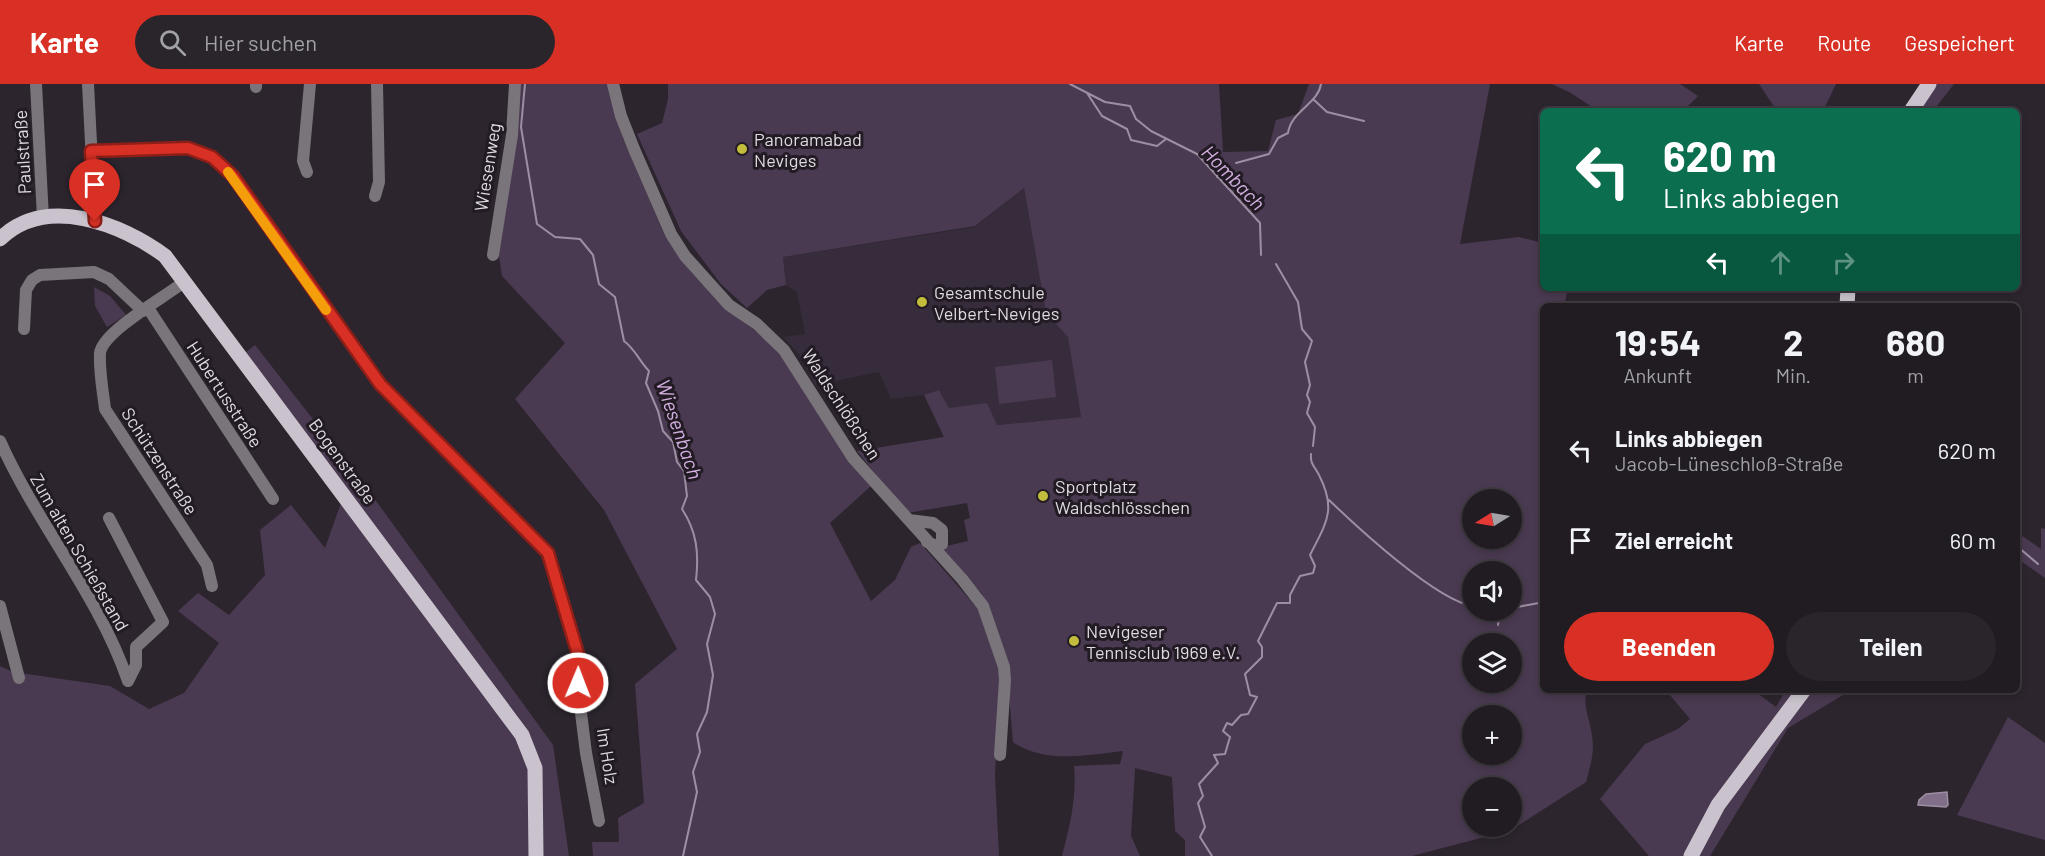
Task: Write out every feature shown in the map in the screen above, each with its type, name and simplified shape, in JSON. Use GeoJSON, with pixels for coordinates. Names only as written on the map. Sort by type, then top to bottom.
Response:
{"type":"FeatureCollection","features":[{"type":"Feature","properties":{"kind":"main road"},"geometry":{"type":"LineString","coordinates":[[1913,108],[1929,84]]}},
{"type":"Feature","properties":{"kind":"main road","name":"Bogenstraße"},"geometry":{"type":"LineString","coordinates":[[0,239],[16,228],[43,218],[95,221],[133,235],[165,256],[522,735],[535,768],[536,856]]}},
{"type":"Feature","properties":{"kind":"main road"},"geometry":{"type":"LineString","coordinates":[[1691,856],[1718,805],[1802,693]]}},
{"type":"Feature","properties":{"kind":"street","name":"Paulstraße"},"geometry":{"type":"LineString","coordinates":[[36,84],[43,218]]}},
{"type":"Feature","properties":{"kind":"street"},"geometry":{"type":"LineString","coordinates":[[88,84],[95,221]]}},
{"type":"Feature","properties":{"kind":"street"},"geometry":{"type":"LineString","coordinates":[[307,172],[303,161],[310,84]]}},
{"type":"Feature","properties":{"kind":"street"},"geometry":{"type":"LineString","coordinates":[[375,196],[379,182],[377,84]]}},
{"type":"Feature","properties":{"kind":"street","name":"Wiesenweg"},"geometry":{"type":"LineString","coordinates":[[493,255],[512,135],[515,84]]}},
{"type":"Feature","properties":{"kind":"street","name":"Waldschlößchen"},"geometry":{"type":"LineString","coordinates":[[613,84],[621,116],[634,149],[671,234],[685,256],[729,305],[757,324],[784,350],[853,458],[962,579],[983,606],[996,643],[1005,680],[1000,755]]}},
{"type":"Feature","properties":{"kind":"street","name":"Im Holz"},"geometry":{"type":"LineString","coordinates":[[91,151],[188,148],[212,157],[233,176],[380,384],[548,553],[578,654],[575,664],[586,753],[599,821]]}},
{"type":"Feature","properties":{"kind":"street","name":"Hubertusstraße"},"geometry":{"type":"LineString","coordinates":[[24,328],[26,290],[32,280],[40,275],[93,272],[109,279],[146,310],[273,500]]}},
{"type":"Feature","properties":{"kind":"street","name":"Schützenstraße"},"geometry":{"type":"LineString","coordinates":[[185,281],[111,334],[100,351],[105,409],[207,565],[212,586]]}},
{"type":"Feature","properties":{"kind":"street","name":"Zum alten Schießstand"},"geometry":{"type":"LineString","coordinates":[[0,441],[17,480],[97,611],[128,681],[136,665],[136,647],[163,622],[109,518]]}},
{"type":"Feature","properties":{"kind":"street"},"geometry":{"type":"LineString","coordinates":[[909,520],[933,523],[942,530],[942,544],[937,546],[927,542]]}},
{"type":"Feature","properties":{"kind":"street"},"geometry":{"type":"LineString","coordinates":[[0,606],[19,678]]}},
{"type":"Feature","properties":{"kind":"shaded area"},"geometry":{"type":"Polygon","coordinates":[[[519,84],[608,84],[623,138],[665,236],[693,274],[731,312],[774,346],[805,386],[871,486],[830,523],[871,601],[895,580],[911,547],[920,543],[979,610],[1000,664],[995,776],[999,856],[593,856],[592,842],[619,842],[618,818],[644,803],[635,684],[677,649],[604,510],[515,399],[565,343],[502,276],[497,243],[519,84]]]}},
{"type":"Feature","properties":{"kind":"shaded area"},"geometry":{"type":"Polygon","coordinates":[[[668,84],[1219,84],[1223,152],[1268,151],[1276,120],[1298,114],[1309,84],[1490,84],[1460,244],[1519,237],[1540,242],[1540,291],[1567,291],[1565,303],[1540,303],[1540,693],[1586,693],[1586,707],[1593,748],[1586,782],[1522,823],[1522,777],[1462,777],[1462,837],[1484,837],[1412,856],[1185,856],[1185,840],[1175,831],[1172,777],[1135,768],[1131,836],[1140,856],[1062,856],[1074,800],[1074,766],[1120,764],[1123,751],[1081,756],[1052,756],[1025,749],[1013,742],[1008,684],[988,607],[982,594],[938,548],[968,541],[964,520],[970,518],[967,503],[907,513],[857,451],[944,437],[924,395],[939,390],[949,408],[987,403],[997,425],[1081,417],[1068,337],[1046,313],[1024,188],[975,226],[783,257],[786,285],[767,290],[747,308],[721,284],[681,231],[637,134],[662,123],[668,99],[668,84]]]}},
{"type":"Feature","properties":{"kind":"shaded area"},"geometry":{"type":"Polygon","coordinates":[[[1552,84],[1680,84],[1698,96],[1686,108],[1594,108],[1552,84]]]}},
{"type":"Feature","properties":{"kind":"shaded area"},"geometry":{"type":"Polygon","coordinates":[[[1759,84],[1836,84],[1824,108],[1775,108],[1759,84]]]}},
{"type":"Feature","properties":{"kind":"shaded area"},"geometry":{"type":"Polygon","coordinates":[[[1937,84],[1954,84],[1935,108],[1920,108],[1937,84]]]}},
{"type":"Feature","properties":{"kind":"shaded area","name":"Gesamtschule Velbert-Neviges"},"geometry":{"type":"Polygon","coordinates":[[[1024,188],[1046,313],[1068,337],[1081,417],[996,425],[949,408],[939,390],[924,395],[891,399],[879,372],[815,385],[799,354],[783,337],[805,334],[797,292],[786,285],[783,257],[975,227],[1024,188]]]}},
{"type":"Feature","properties":{"kind":"shaded area"},"geometry":{"type":"Polygon","coordinates":[[[94,287],[110,296],[126,315],[107,327],[95,306],[94,287]]]}},
{"type":"Feature","properties":{"kind":"shaded area"},"geometry":{"type":"Polygon","coordinates":[[[255,345],[366,487],[553,745],[569,856],[0,856],[0,666],[13,672],[110,686],[149,709],[184,693],[219,643],[178,611],[198,593],[229,615],[265,575],[260,530],[291,505],[325,548],[341,503],[237,359],[255,345]]]}},
{"type":"Feature","properties":{"kind":"shaded area"},"geometry":{"type":"Polygon","coordinates":[[[1052,360],[1056,397],[999,404],[995,367],[1052,360]]]}},
{"type":"Feature","properties":{"kind":"shaded area"},"geometry":{"type":"Polygon","coordinates":[[[2041,528],[2045,529],[2045,578],[2020,560],[2020,534],[2041,549],[2041,528]]]}},
{"type":"Feature","properties":{"kind":"shaded area"},"geometry":{"type":"Polygon","coordinates":[[[1757,693],[1776,707],[1784,693],[1843,693],[1788,728],[1710,856],[1649,856],[1600,799],[1645,744],[1678,729],[1690,719],[1669,694],[1757,693]]]}},
{"type":"Feature","properties":{"kind":"shaded area"},"geometry":{"type":"Polygon","coordinates":[[[2008,717],[2045,743],[2045,840],[1957,815],[2008,717]]]}},
{"type":"Feature","properties":{"kind":"shaded area"},"geometry":{"type":"Polygon","coordinates":[[[1947,792],[1948,805],[1946,807],[1918,805],[1919,800],[1926,794],[1947,792]]]}},
{"type":"Feature","properties":{"kind":"waterway","name":"Wiesenbach"},"geometry":{"type":"LineString","coordinates":[[525,84],[521,127],[537,224],[555,237],[580,239],[593,255],[599,284],[615,297],[624,341],[649,371],[646,383],[658,411],[663,431],[673,442],[677,462],[684,471],[687,496],[682,509],[691,526],[696,543],[696,580],[710,597],[715,614],[707,644],[713,675],[707,712],[697,734],[700,752],[693,772],[697,792],[683,856]]}},
{"type":"Feature","properties":{"kind":"waterway","name":"Hombach"},"geometry":{"type":"LineString","coordinates":[[1070,84],[1105,102],[1130,106],[1136,119],[1151,131],[1197,154],[1260,223],[1261,255]]}},
{"type":"Feature","properties":{"kind":"waterway"},"geometry":{"type":"LineString","coordinates":[[1236,163],[1269,154],[1278,138],[1288,133],[1294,119],[1315,97],[1321,84]]}},
{"type":"Feature","properties":{"kind":"waterway"},"geometry":{"type":"LineString","coordinates":[[1087,93],[1102,116],[1127,129],[1131,140],[1157,146],[1166,139]]}},
{"type":"Feature","properties":{"kind":"waterway"},"geometry":{"type":"LineString","coordinates":[[1313,99],[1327,112],[1364,121]]}},
{"type":"Feature","properties":{"kind":"waterway","name":"Hombach"},"geometry":{"type":"LineString","coordinates":[[1217,177],[1221,170]]}},
{"type":"Feature","properties":{"kind":"waterway","name":"Hombach"},"geometry":{"type":"LineString","coordinates":[[1276,264],[1298,302],[1302,329],[1312,341],[1305,362],[1310,385],[1307,395],[1310,402],[1307,413],[1315,427],[1313,446]]}},
{"type":"Feature","properties":{"kind":"waterway","name":"Hombach"},"geometry":{"type":"LineString","coordinates":[[1212,856],[1200,837],[1205,827],[1198,803],[1203,796],[1199,784],[1218,763],[1214,755],[1225,754],[1230,737],[1223,731],[1227,723],[1232,725],[1241,715],[1248,714],[1257,697],[1250,695],[1245,674],[1262,657],[1262,647],[1258,641],[1277,603],[1290,603],[1290,595],[1300,576],[1313,573],[1315,566],[1310,555],[1325,525],[1328,507],[1324,487],[1312,463],[1311,454]]}},
{"type":"Feature","properties":{"kind":"waterway"},"geometry":{"type":"LineString","coordinates":[[1329,500],[1398,561],[1439,591],[1462,602]]}},
{"type":"Feature","properties":{"kind":"waterway"},"geometry":{"type":"LineString","coordinates":[[2020,549],[2038,564]]}},
{"type":"Feature","properties":{"kind":"waterway"},"geometry":{"type":"LineString","coordinates":[[1522,606],[1540,603]]}},
{"type":"Feature","properties":{"kind":"waterway"},"geometry":{"type":"LineString","coordinates":[[1498,625],[1499,621]]}},
{"type":"Feature","properties":{"kind":"slow traffic"},"geometry":{"type":"LineString","coordinates":[[228,172],[326,310]]}},
{"type":"Feature","properties":{"kind":"place","name":"Panoramabad Neviges"},"geometry":{"type":"Point","coordinates":[742,149]}},
{"type":"Feature","properties":{"kind":"place","name":"Gesamtschule Velbert-Neviges"},"geometry":{"type":"Point","coordinates":[922,302]}},
{"type":"Feature","properties":{"kind":"place","name":"Sportplatz Waldschlösschen"},"geometry":{"type":"Point","coordinates":[1043,496]}},
{"type":"Feature","properties":{"kind":"place","name":"Nevigeser Tennisclub 1969 e.V."},"geometry":{"type":"Point","coordinates":[1074,641]}},
{"type":"Feature","properties":{"kind":"route"},"geometry":{"type":"LineString","coordinates":[[95,221],[91,151],[188,148],[212,157],[233,176],[380,384],[548,553],[578,654],[575,664],[578,683]]}}]}
